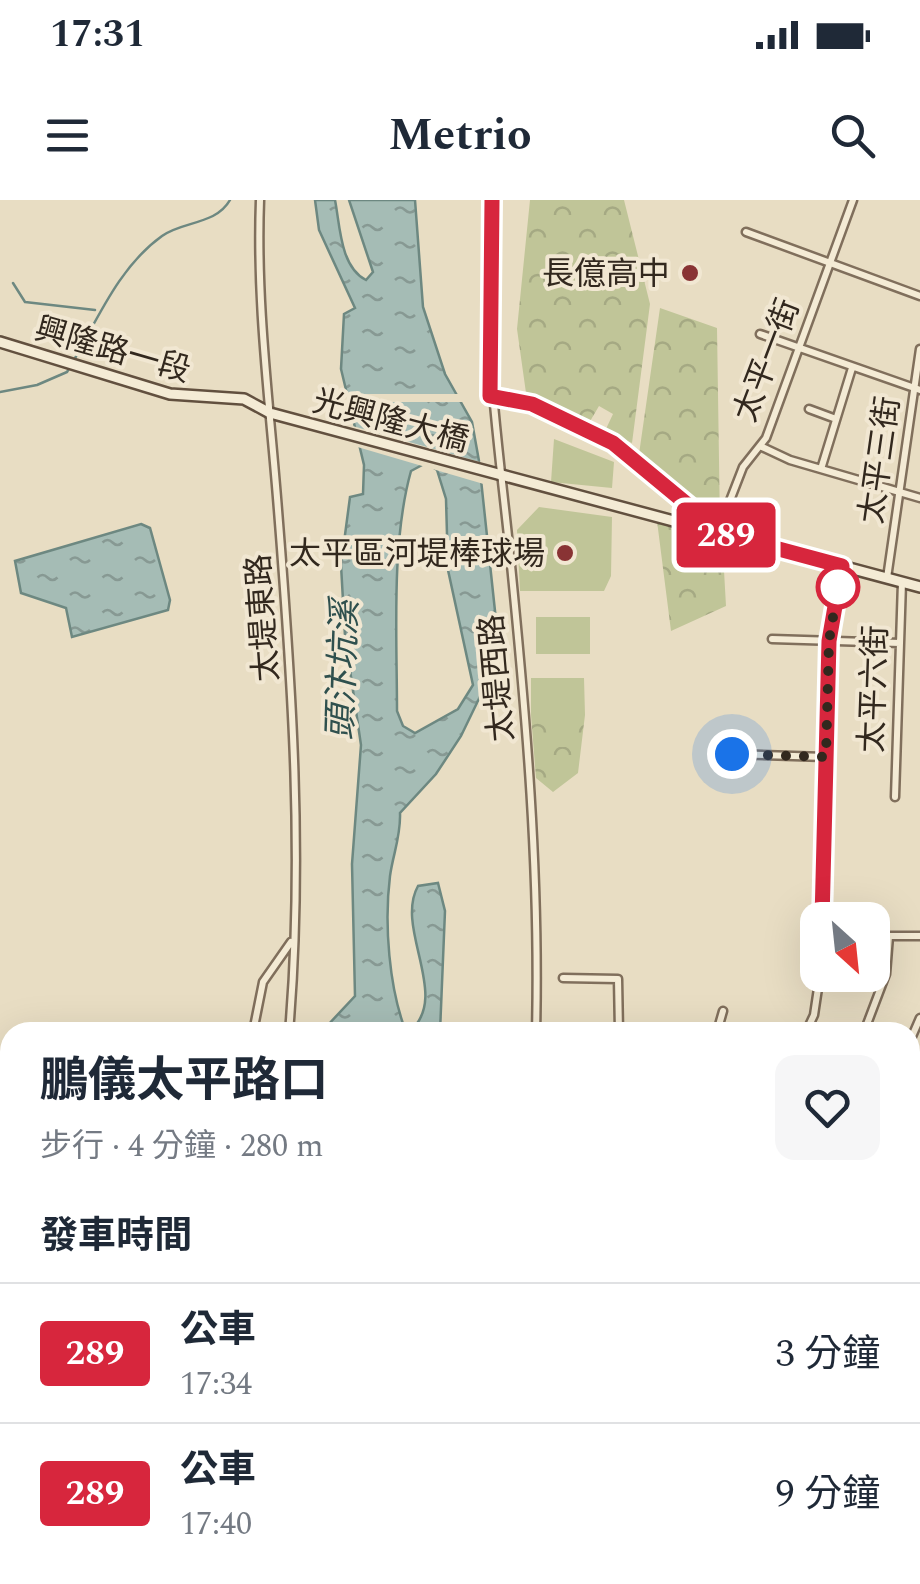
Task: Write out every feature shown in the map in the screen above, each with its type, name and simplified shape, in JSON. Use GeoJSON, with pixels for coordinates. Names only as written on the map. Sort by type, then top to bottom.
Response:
{"type":"FeatureCollection","features":[{"type":"Feature","properties":{"kind":"street","name":"太堤東路"},"geometry":{"type":"LineString","coordinates":[[260,200],[261,324],[296,747],[297,918],[290,1022]]}},
{"type":"Feature","properties":{"kind":"street","name":"太堤西路"},"geometry":{"type":"LineString","coordinates":[[492,200],[490,396],[534,819],[536,1022]]}},
{"type":"Feature","properties":{"kind":"street","name":"太平一街"},"geometry":{"type":"LineString","coordinates":[[723,534],[724,516],[743,468],[760,446],[854,200]]}},
{"type":"Feature","properties":{"kind":"street"},"geometry":{"type":"LineString","coordinates":[[746,232],[920,296]]}},
{"type":"Feature","properties":{"kind":"street"},"geometry":{"type":"LineString","coordinates":[[760,334],[917,389]]}},
{"type":"Feature","properties":{"kind":"street","name":"興隆路一段"},"geometry":{"type":"LineString","coordinates":[[0,342],[170,394],[244,399],[270,412]]}},
{"type":"Feature","properties":{"kind":"street","name":"太平三街"},"geometry":{"type":"LineString","coordinates":[[888,578],[920,349]]}},
{"type":"Feature","properties":{"kind":"street"},"geometry":{"type":"LineString","coordinates":[[821,469],[852,368]]}},
{"type":"Feature","properties":{"kind":"street"},"geometry":{"type":"LineString","coordinates":[[490,396],[532,404],[613,443],[723,534]]}},
{"type":"Feature","properties":{"kind":"street"},"geometry":{"type":"LineString","coordinates":[[809,409],[836,420]]}},
{"type":"Feature","properties":{"kind":"street","name":"光興隆大橋"},"geometry":{"type":"LineString","coordinates":[[270,412],[920,587]]}},
{"type":"Feature","properties":{"kind":"street"},"geometry":{"type":"LineString","coordinates":[[760,446],[821,469],[920,498]]}},
{"type":"Feature","properties":{"kind":"street"},"geometry":{"type":"LineString","coordinates":[[822,902],[829,641],[842,566]]}},
{"type":"Feature","properties":{"kind":"street","name":"太平六街"},"geometry":{"type":"LineString","coordinates":[[895,797],[902,582]]}},
{"type":"Feature","properties":{"kind":"street"},"geometry":{"type":"LineString","coordinates":[[772,640],[900,643]]}},
{"type":"Feature","properties":{"kind":"street"},"geometry":{"type":"LineString","coordinates":[[732,754],[826,757]]}},
{"type":"Feature","properties":{"kind":"street"},"geometry":{"type":"LineString","coordinates":[[890,936],[920,936]]}},
{"type":"Feature","properties":{"kind":"street"},"geometry":{"type":"LineString","coordinates":[[255,1022],[263,982],[291,942]]}},
{"type":"Feature","properties":{"kind":"street"},"geometry":{"type":"LineString","coordinates":[[563,978],[618,979],[619,1022]]}},
{"type":"Feature","properties":{"kind":"street"},"geometry":{"type":"LineString","coordinates":[[811,1022],[817,992]]}},
{"type":"Feature","properties":{"kind":"street"},"geometry":{"type":"LineString","coordinates":[[868,1022],[879,992]]}},
{"type":"Feature","properties":{"kind":"street"},"geometry":{"type":"LineString","coordinates":[[721,1022],[724,1011]]}},
{"type":"Feature","properties":{"kind":"green space"},"geometry":{"type":"Polygon","coordinates":[[[530,200],[624,200],[650,304],[632,443],[605,431],[613,414],[599,406],[589,423],[526,393],[517,329],[530,200]]]}},
{"type":"Feature","properties":{"kind":"green space"},"geometry":{"type":"Polygon","coordinates":[[[660,308],[717,328],[720,525],[639,454],[660,308]]]}},
{"type":"Feature","properties":{"kind":"green space"},"geometry":{"type":"Polygon","coordinates":[[[554,439],[614,462],[612,488],[551,482],[554,439]]]}},
{"type":"Feature","properties":{"kind":"green space","name":"太平區河堤棒球場"},"geometry":{"type":"Polygon","coordinates":[[[539,507],[612,517],[611,576],[604,591],[520,591],[517,530],[539,507]]]}},
{"type":"Feature","properties":{"kind":"green space"},"geometry":{"type":"Polygon","coordinates":[[[657,521],[722,535],[726,606],[671,631],[657,521]]]}},
{"type":"Feature","properties":{"kind":"green space"},"geometry":{"type":"Polygon","coordinates":[[[536,617],[590,617],[590,654],[536,654],[536,617]]]}},
{"type":"Feature","properties":{"kind":"green space"},"geometry":{"type":"Polygon","coordinates":[[[531,678],[584,678],[585,715],[531,715],[531,678]]]}},
{"type":"Feature","properties":{"kind":"green space"},"geometry":{"type":"Polygon","coordinates":[[[531,715],[585,715],[578,773],[553,792],[536,778],[531,715]]]}},
{"type":"Feature","properties":{"kind":"green space"},"geometry":{"type":"Polygon","coordinates":[[[552,718],[569,718],[569,747],[552,747],[552,718]]]}},
{"type":"Feature","properties":{"kind":"water","name":"頭汴坑溪"},"geometry":{"type":"Polygon","coordinates":[[[315,200],[335,200],[346,256],[357,274],[366,280],[373,272],[349,200],[415,200],[423,307],[445,374],[472,422],[498,639],[488,680],[461,736],[436,774],[400,813],[388,895],[388,935],[395,996],[403,1022],[331,1022],[355,996],[352,864],[361,745],[345,636],[341,565],[350,497],[363,494],[364,465],[341,369],[344,314],[355,308],[319,230],[315,200]],[[426,463],[411,471],[398,559],[397,711],[403,726],[415,733],[458,709],[473,685],[448,570],[446,499],[437,470],[426,463]]]}},
{"type":"Feature","properties":{"kind":"water"},"geometry":{"type":"Polygon","coordinates":[[[141,524],[150,528],[170,600],[168,610],[72,637],[66,608],[21,593],[15,561],[141,524]]]}},
{"type":"Feature","properties":{"kind":"water"},"geometry":{"type":"Polygon","coordinates":[[[438,883],[445,911],[440,1022],[417,1022],[425,1000],[413,922],[412,903],[418,886],[438,883]]]}},
{"type":"Feature","properties":{"kind":"pier"},"geometry":{"type":"Polygon","coordinates":[[[342,394],[465,394],[468,402],[343,402],[342,394]]]}},
{"type":"Feature","properties":{"kind":"pier"},"geometry":{"type":"Polygon","coordinates":[[[349,425],[480,462],[484,458],[487,485],[354,446],[349,425]]]}},
{"type":"Feature","properties":{"kind":"waterway"},"geometry":{"type":"LineString","coordinates":[[0,392],[37,385],[67,372],[119,281],[146,249],[170,231],[216,214],[230,200]]}},
{"type":"Feature","properties":{"kind":"waterway"},"geometry":{"type":"LineString","coordinates":[[13,283],[25,302],[95,310]]}},
{"type":"Feature","properties":{"kind":"bus line","name":"289"},"geometry":{"type":"LineString","coordinates":[[492,200],[490,396],[548,410],[613,443],[723,534],[842,566],[829,641],[822,902]]}},
{"type":"Feature","properties":{"kind":"place","name":"長億高中"},"geometry":{"type":"Point","coordinates":[690,273]}},
{"type":"Feature","properties":{"kind":"place","name":"太平區河堤棒球場"},"geometry":{"type":"Point","coordinates":[565,553]}},
{"type":"Feature","properties":{"kind":"route"},"geometry":{"type":"LineString","coordinates":[[732,754],[826,757],[829,641],[838,587]]}}]}
